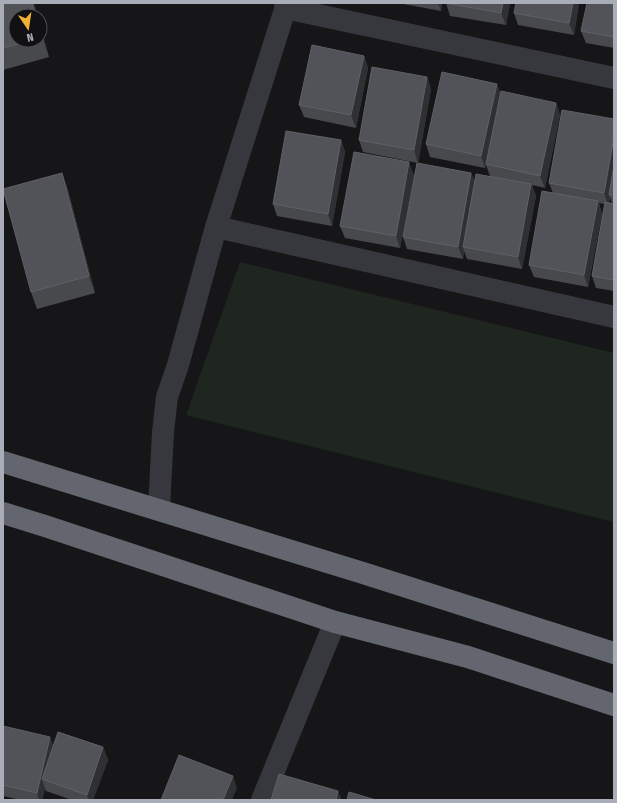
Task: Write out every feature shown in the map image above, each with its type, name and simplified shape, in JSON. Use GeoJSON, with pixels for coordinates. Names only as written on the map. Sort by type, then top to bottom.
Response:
{"type":"FeatureCollection","features":[{"type":"Feature","properties":{"kind":"highway"},"geometry":{"type":"LineString","coordinates":[[3,462],[159,509],[614,653]]}},
{"type":"Feature","properties":{"kind":"highway"},"geometry":{"type":"LineString","coordinates":[[3,514],[45,526],[336,622],[468,657],[614,705]]}},
{"type":"Feature","properties":{"kind":"street"},"geometry":{"type":"LineString","coordinates":[[159,509],[163,432],[167,396],[178,365],[216,227],[286,6],[614,78]]}},
{"type":"Feature","properties":{"kind":"street"},"geometry":{"type":"LineString","coordinates":[[216,227],[614,317]]}},
{"type":"Feature","properties":{"kind":"street"},"geometry":{"type":"LineString","coordinates":[[262,800],[336,622]]}},
{"type":"Feature","properties":{"kind":"shaded area"},"geometry":{"type":"Polygon","coordinates":[[[240,262],[614,353],[614,522],[186,415],[240,262]]]}},
{"type":"Feature","properties":{"kind":"building"},"geometry":{"type":"Polygon","coordinates":[[[3,3],[32,3],[34,8],[8,8],[8,47],[3,48],[3,3]]]}},
{"type":"Feature","properties":{"kind":"building"},"geometry":{"type":"Polygon","coordinates":[[[446,3],[503,3],[501,13],[446,3]]]}},
{"type":"Feature","properties":{"kind":"building"},"geometry":{"type":"Polygon","coordinates":[[[516,3],[573,3],[569,23],[514,13],[516,3]]]}},
{"type":"Feature","properties":{"kind":"building"},"geometry":{"type":"Polygon","coordinates":[[[587,3],[614,3],[614,37],[581,31],[587,3]]]}},
{"type":"Feature","properties":{"kind":"building"},"geometry":{"type":"Polygon","coordinates":[[[312,45],[364,56],[351,115],[299,105],[312,45]]]}},
{"type":"Feature","properties":{"kind":"building"},"geometry":{"type":"Polygon","coordinates":[[[372,67],[427,77],[414,150],[359,140],[372,67]]]}},
{"type":"Feature","properties":{"kind":"building"},"geometry":{"type":"Polygon","coordinates":[[[442,72],[497,84],[481,156],[426,144],[442,72]]]}},
{"type":"Feature","properties":{"kind":"building"},"geometry":{"type":"Polygon","coordinates":[[[501,91],[556,103],[540,176],[486,164],[501,91]]]}},
{"type":"Feature","properties":{"kind":"building"},"geometry":{"type":"Polygon","coordinates":[[[562,110],[614,119],[614,137],[604,193],[549,183],[562,110]]]}},
{"type":"Feature","properties":{"kind":"building"},"geometry":{"type":"Polygon","coordinates":[[[286,131],[341,140],[328,214],[273,204],[286,131]]]}},
{"type":"Feature","properties":{"kind":"building"},"geometry":{"type":"Polygon","coordinates":[[[354,152],[409,162],[396,236],[340,226],[354,152]]]}},
{"type":"Feature","properties":{"kind":"building"},"geometry":{"type":"Polygon","coordinates":[[[417,163],[471,173],[458,247],[403,237],[417,163]]]}},
{"type":"Feature","properties":{"kind":"building"},"geometry":{"type":"Polygon","coordinates":[[[614,166],[614,195],[609,195],[614,166]]]}},
{"type":"Feature","properties":{"kind":"building"},"geometry":{"type":"Polygon","coordinates":[[[62,173],[89,276],[31,292],[3,189],[62,173]]]}},
{"type":"Feature","properties":{"kind":"building"},"geometry":{"type":"Polygon","coordinates":[[[476,174],[531,184],[518,257],[463,247],[476,174]]]}},
{"type":"Feature","properties":{"kind":"building"},"geometry":{"type":"Polygon","coordinates":[[[542,191],[598,201],[584,275],[529,265],[542,191]]]}},
{"type":"Feature","properties":{"kind":"building"},"geometry":{"type":"Polygon","coordinates":[[[605,202],[614,204],[614,280],[592,276],[605,202]]]}},
{"type":"Feature","properties":{"kind":"building"},"geometry":{"type":"Polygon","coordinates":[[[3,726],[50,737],[37,793],[3,785],[3,726]]]}},
{"type":"Feature","properties":{"kind":"building"},"geometry":{"type":"Polygon","coordinates":[[[58,732],[103,747],[87,795],[42,779],[58,732]]]}},
{"type":"Feature","properties":{"kind":"building"},"geometry":{"type":"Polygon","coordinates":[[[179,755],[233,776],[223,800],[161,800],[179,755]]]}},
{"type":"Feature","properties":{"kind":"building"},"geometry":{"type":"Polygon","coordinates":[[[279,774],[338,791],[336,800],[271,800],[279,774]]]}},
{"type":"Feature","properties":{"kind":"building"},"geometry":{"type":"Polygon","coordinates":[[[349,792],[376,800],[347,800],[349,792]]]}}]}
